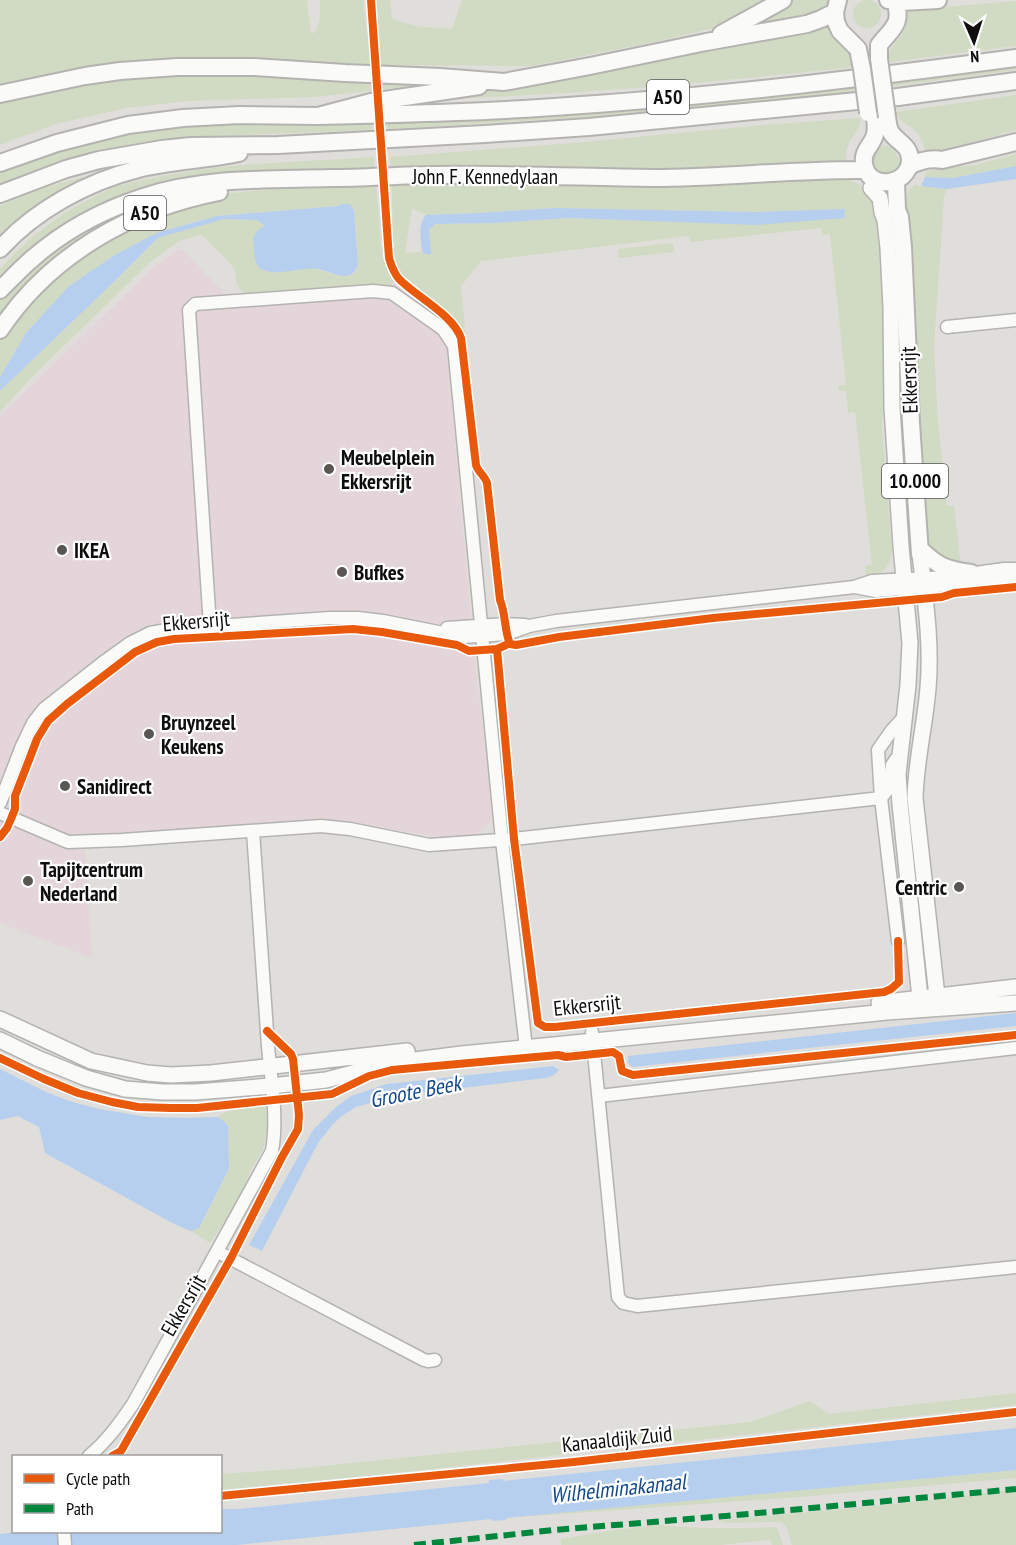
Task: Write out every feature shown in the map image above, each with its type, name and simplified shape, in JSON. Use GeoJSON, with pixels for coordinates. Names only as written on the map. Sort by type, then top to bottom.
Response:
{"type":"FeatureCollection","features":[{"type":"Feature","properties":{"kind":"highway"},"geometry":{"type":"LineString","coordinates":[[706,42],[783,0]]}},
{"type":"Feature","properties":{"kind":"highway"},"geometry":{"type":"LineString","coordinates":[[848,0],[844,11],[846,22],[848,27],[863,40],[869,60],[877,118],[875,136],[864,155],[861,170],[883,184],[904,175],[909,166],[910,157],[907,149],[877,118]]}},
{"type":"Feature","properties":{"kind":"highway"},"geometry":{"type":"LineString","coordinates":[[892,1],[938,0]]}},
{"type":"Feature","properties":{"kind":"highway"},"geometry":{"type":"LineString","coordinates":[[869,60],[893,30],[897,21],[898,10],[892,1]]}},
{"type":"Feature","properties":{"kind":"highway"},"geometry":{"type":"LineString","coordinates":[[0,94],[85,76],[177,67],[254,67],[440,76],[504,82],[807,24],[821,19],[836,6]]}},
{"type":"Feature","properties":{"kind":"highway"},"geometry":{"type":"LineString","coordinates":[[836,6],[837,26],[869,60]]}},
{"type":"Feature","properties":{"kind":"highway","name":"A50"},"geometry":{"type":"LineString","coordinates":[[0,163],[57,143],[128,125],[183,118],[240,115],[318,116],[477,112],[583,105],[815,83],[1016,58]]}},
{"type":"Feature","properties":{"kind":"highway","name":"John F. Kennedylaan"},"geometry":{"type":"LineString","coordinates":[[278,145],[589,127],[898,97],[1016,81]]}},
{"type":"Feature","properties":{"kind":"highway","name":"A50"},"geometry":{"type":"LineString","coordinates":[[318,116],[370,102],[504,82]]}},
{"type":"Feature","properties":{"kind":"highway"},"geometry":{"type":"LineString","coordinates":[[893,219],[902,210],[903,189],[919,171],[942,160],[1016,142]]}},
{"type":"Feature","properties":{"kind":"highway","name":"A50"},"geometry":{"type":"LineString","coordinates":[[0,194],[66,169],[133,153],[191,146],[278,145]]}},
{"type":"Feature","properties":{"kind":"highway","name":"A50"},"geometry":{"type":"LineString","coordinates":[[0,249],[34,218],[70,196],[104,180],[148,167],[215,158],[278,145]]}},
{"type":"Feature","properties":{"kind":"highway"},"geometry":{"type":"LineString","coordinates":[[909,166],[934,159],[942,160]]}},
{"type":"Feature","properties":{"kind":"highway","name":"John F. Kennedylaan"},"geometry":{"type":"LineString","coordinates":[[0,290],[31,259],[85,222],[144,196],[194,184],[284,178],[434,175],[655,178],[861,170]]}},
{"type":"Feature","properties":{"kind":"highway","name":"A50"},"geometry":{"type":"LineString","coordinates":[[0,330],[12,311],[42,280],[92,240],[120,224],[196,196],[229,189],[330,178]]}},
{"type":"Feature","properties":{"kind":"highway","name":"Ekkersrijt"},"geometry":{"type":"LineString","coordinates":[[883,184],[897,210],[893,219],[903,247],[911,423],[920,552]]}},
{"type":"Feature","properties":{"kind":"highway"},"geometry":{"type":"LineString","coordinates":[[920,552],[949,570],[971,573]]}},
{"type":"Feature","properties":{"kind":"main road","name":"Ekkersrijt"},"geometry":{"type":"LineString","coordinates":[[883,184],[880,198],[882,212],[893,219],[892,408],[910,659],[898,774],[900,804],[929,1001]]}},
{"type":"Feature","properties":{"kind":"main road","name":"Ekkersrijt"},"geometry":{"type":"LineString","coordinates":[[920,552],[928,646],[928,687],[915,773],[915,798],[929,1001]]}},
{"type":"Feature","properties":{"kind":"main road","name":"Ekkersrijt"},"geometry":{"type":"LineString","coordinates":[[0,1040],[86,1078],[125,1089],[196,1092],[326,1080],[390,1062],[526,1044],[929,1001],[1016,987]]}},
{"type":"Feature","properties":{"kind":"main road","name":"Ekkersrijt"},"geometry":{"type":"LineString","coordinates":[[929,1001],[1016,1003]]}},
{"type":"Feature","properties":{"kind":"main road","name":"Ekkersrijt"},"geometry":{"type":"LineString","coordinates":[[0,1019],[91,1061],[137,1072],[171,1075],[210,1073],[390,1052],[526,1044]]}},
{"type":"Feature","properties":{"kind":"street","name":"Ekkersrijt"},"geometry":{"type":"LineString","coordinates":[[210,626],[189,310],[195,304],[373,291],[392,293],[443,330],[454,346],[502,840],[526,1044]]}},
{"type":"Feature","properties":{"kind":"street"},"geometry":{"type":"LineString","coordinates":[[947,327],[1016,320]]}},
{"type":"Feature","properties":{"kind":"street"},"geometry":{"type":"LineString","coordinates":[[923,583],[971,573],[1016,568]]}},
{"type":"Feature","properties":{"kind":"street"},"geometry":{"type":"LineString","coordinates":[[923,583],[1008,580],[1016,577]]}},
{"type":"Feature","properties":{"kind":"street","name":"Ekkersrijt"},"geometry":{"type":"LineString","coordinates":[[0,803],[22,746],[33,723],[44,709],[113,655],[150,633],[173,629],[330,618],[383,621],[426,630],[481,631],[506,624],[529,626],[854,587],[872,581],[923,583]]}},
{"type":"Feature","properties":{"kind":"street","name":"Ekkersrijt"},"geometry":{"type":"LineString","coordinates":[[898,941],[881,798],[878,750],[904,717]]}},
{"type":"Feature","properties":{"kind":"street","name":"Ekkersrijt"},"geometry":{"type":"LineString","coordinates":[[881,798],[889,788],[892,765],[901,753]]}},
{"type":"Feature","properties":{"kind":"street"},"geometry":{"type":"LineString","coordinates":[[0,813],[68,842],[321,826],[429,845],[502,840],[881,798]]}},
{"type":"Feature","properties":{"kind":"street","name":"Ekkersrijt"},"geometry":{"type":"LineString","coordinates":[[90,1455],[103,1445],[133,1404],[272,1151],[275,1134],[253,831]]}},
{"type":"Feature","properties":{"kind":"street","name":"Ekkersrijt"},"geometry":{"type":"LineString","coordinates":[[592,1036],[618,1297],[623,1303],[637,1306],[1016,1267]]}},
{"type":"Feature","properties":{"kind":"street"},"geometry":{"type":"LineString","coordinates":[[599,1096],[1016,1048]]}},
{"type":"Feature","properties":{"kind":"street","name":"Ekkersrijt"},"geometry":{"type":"LineString","coordinates":[[218,1252],[428,1361],[435,1360]]}},
{"type":"Feature","properties":{"kind":"shaded area"},"geometry":{"type":"Polygon","coordinates":[[[181,248],[232,301],[394,279],[424,303],[446,339],[473,643],[492,811],[491,820],[477,835],[442,838],[339,820],[84,836],[92,958],[0,923],[0,416],[154,267],[181,248]]]}},
{"type":"Feature","properties":{"kind":"green space"},"geometry":{"type":"Polygon","coordinates":[[[0,0],[307,0],[310,30],[314,33],[319,22],[320,0],[363,0],[368,41],[378,40],[376,0],[390,0],[392,18],[408,24],[452,29],[462,0],[775,0],[717,27],[532,66],[380,65],[241,58],[180,59],[0,89],[0,0]]]}},
{"type":"Feature","properties":{"kind":"green space"},"geometry":{"type":"Polygon","coordinates":[[[790,0],[833,0],[830,9],[771,27],[746,25],[790,0]]]}},
{"type":"Feature","properties":{"kind":"green space"},"geometry":{"type":"Polygon","coordinates":[[[867,0],[877,4],[881,14],[877,24],[867,28],[857,24],[853,14],[857,4],[867,0]]]}},
{"type":"Feature","properties":{"kind":"green space"},"geometry":{"type":"Polygon","coordinates":[[[1016,1],[1016,46],[889,62],[891,49],[903,33],[908,10],[1016,1]]]}},
{"type":"Feature","properties":{"kind":"green space"},"geometry":{"type":"Polygon","coordinates":[[[829,24],[848,48],[853,67],[585,92],[424,100],[423,98],[497,88],[829,24]]]}},
{"type":"Feature","properties":{"kind":"green space"},"geometry":{"type":"Polygon","coordinates":[[[1016,64],[1016,70],[824,95],[589,117],[387,129],[387,122],[1016,64]]]}},
{"type":"Feature","properties":{"kind":"green space"},"geometry":{"type":"Polygon","coordinates":[[[179,70],[429,84],[316,97],[187,101],[126,108],[56,124],[0,145],[0,101],[49,89],[179,70]]]}},
{"type":"Feature","properties":{"kind":"green space"},"geometry":{"type":"Polygon","coordinates":[[[1016,95],[1016,130],[926,153],[918,134],[900,119],[896,112],[1016,95]]]}},
{"type":"Feature","properties":{"kind":"green space"},"geometry":{"type":"Polygon","coordinates":[[[860,118],[859,128],[848,146],[846,161],[702,170],[391,169],[390,157],[860,118]]]}},
{"type":"Feature","properties":{"kind":"green space"},"geometry":{"type":"Polygon","coordinates":[[[371,121],[372,130],[190,137],[132,144],[96,152],[0,186],[0,169],[61,148],[130,131],[190,124],[371,121]]]}},
{"type":"Feature","properties":{"kind":"green space"},"geometry":{"type":"Polygon","coordinates":[[[884,146],[892,147],[901,163],[896,171],[889,174],[876,170],[873,164],[872,157],[875,151],[884,146]]]}},
{"type":"Feature","properties":{"kind":"green space"},"geometry":{"type":"Polygon","coordinates":[[[1016,154],[1016,166],[953,178],[925,177],[926,172],[941,168],[976,165],[1016,154]]]}},
{"type":"Feature","properties":{"kind":"green space"},"geometry":{"type":"Polygon","coordinates":[[[374,157],[374,170],[143,193],[0,284],[0,269],[31,238],[65,213],[105,191],[139,181],[219,167],[374,157]]]}},
{"type":"Feature","properties":{"kind":"green space"},"geometry":{"type":"Polygon","coordinates":[[[120,168],[0,241],[0,206],[43,188],[120,168]]]}},
{"type":"Feature","properties":{"kind":"green space"},"geometry":{"type":"Polygon","coordinates":[[[843,178],[862,186],[873,198],[879,211],[886,346],[882,427],[892,551],[885,569],[866,577],[865,566],[872,565],[855,412],[848,413],[846,391],[839,391],[838,386],[846,385],[830,234],[822,235],[821,228],[691,242],[689,236],[481,261],[461,286],[467,360],[461,330],[457,324],[405,280],[393,260],[392,185],[843,178]],[[412,208],[405,253],[422,252],[426,254],[430,240],[429,229],[435,224],[568,218],[659,221],[844,209],[757,212],[555,208],[426,215],[412,208]]]}},
{"type":"Feature","properties":{"kind":"green space"},"geometry":{"type":"Polygon","coordinates":[[[915,184],[947,189],[944,198],[934,347],[938,422],[947,506],[954,506],[961,566],[934,555],[925,542],[906,200],[909,190],[915,184]]]}},
{"type":"Feature","properties":{"kind":"green space"},"geometry":{"type":"Polygon","coordinates":[[[318,185],[376,185],[382,255],[393,282],[390,288],[374,286],[247,294],[237,285],[232,266],[202,235],[181,240],[150,262],[34,375],[0,412],[0,391],[158,238],[224,219],[257,220],[265,226],[271,272],[314,268],[349,276],[356,272],[358,265],[354,211],[341,204],[217,216],[156,233],[113,256],[68,287],[26,333],[0,377],[0,336],[13,316],[94,244],[197,199],[231,193],[318,185]]]}},
{"type":"Feature","properties":{"kind":"green space"},"geometry":{"type":"Polygon","coordinates":[[[195,188],[119,221],[0,325],[0,297],[31,265],[117,210],[195,188]]]}},
{"type":"Feature","properties":{"kind":"green space"},"geometry":{"type":"Polygon","coordinates":[[[673,243],[674,252],[619,258],[618,249],[673,243]]]}},
{"type":"Feature","properties":{"kind":"green space"},"geometry":{"type":"Polygon","coordinates":[[[263,1103],[267,1112],[267,1130],[263,1150],[250,1171],[239,1201],[210,1243],[191,1231],[202,1223],[229,1168],[223,1120],[217,1117],[225,1112],[263,1103]]]}},
{"type":"Feature","properties":{"kind":"green space"},"geometry":{"type":"Polygon","coordinates":[[[1016,1393],[1016,1405],[222,1490],[222,1474],[293,1469],[750,1422],[810,1401],[829,1414],[1016,1393]]]}},
{"type":"Feature","properties":{"kind":"green space"},"geometry":{"type":"Polygon","coordinates":[[[1016,1470],[1016,1478],[800,1497],[503,1518],[1016,1470]]]}},
{"type":"Feature","properties":{"kind":"green space"},"geometry":{"type":"Polygon","coordinates":[[[1016,1489],[1016,1545],[792,1545],[786,1526],[781,1522],[715,1521],[905,1503],[1016,1489]]]}},
{"type":"Feature","properties":{"kind":"green space"},"geometry":{"type":"Polygon","coordinates":[[[660,1525],[716,1528],[773,1527],[777,1528],[783,1545],[772,1545],[770,1540],[720,1545],[561,1545],[561,1539],[660,1525]]]}},
{"type":"Feature","properties":{"kind":"water"},"geometry":{"type":"Polygon","coordinates":[[[1016,166],[1016,179],[947,189],[921,186],[925,177],[953,178],[1016,166]]]}},
{"type":"Feature","properties":{"kind":"water"},"geometry":{"type":"Polygon","coordinates":[[[350,204],[354,211],[358,265],[351,275],[341,276],[318,269],[274,272],[260,268],[255,259],[253,238],[258,230],[265,226],[257,220],[224,219],[158,238],[0,391],[0,377],[26,333],[68,287],[113,256],[156,233],[217,216],[350,204]]]}},
{"type":"Feature","properties":{"kind":"water"},"geometry":{"type":"Polygon","coordinates":[[[555,208],[757,212],[844,209],[845,218],[757,225],[568,218],[435,224],[429,229],[431,254],[422,252],[420,237],[423,219],[426,215],[555,208]]]}},
{"type":"Feature","properties":{"kind":"water"},"geometry":{"type":"Polygon","coordinates":[[[1016,1013],[1016,1026],[632,1067],[628,1063],[628,1056],[1016,1013]]]}},
{"type":"Feature","properties":{"kind":"water","name":"Groote Beek"},"geometry":{"type":"Polygon","coordinates":[[[553,1066],[559,1070],[546,1078],[396,1096],[356,1107],[333,1124],[318,1143],[262,1251],[249,1245],[313,1130],[336,1107],[351,1096],[387,1084],[553,1066]]]}},
{"type":"Feature","properties":{"kind":"water"},"geometry":{"type":"Polygon","coordinates":[[[0,1069],[46,1092],[99,1109],[148,1117],[217,1117],[223,1120],[228,1126],[229,1168],[199,1228],[191,1231],[174,1224],[45,1153],[39,1127],[18,1116],[0,1120],[0,1069]]]}},
{"type":"Feature","properties":{"kind":"water","name":"Wilhelminakanaal"},"geometry":{"type":"Polygon","coordinates":[[[1016,1428],[1016,1470],[237,1545],[0,1545],[0,1534],[12,1533],[222,1533],[222,1509],[489,1483],[489,1480],[503,1479],[503,1481],[1016,1428]]]}},
{"type":"Feature","properties":{"kind":"marked path"},"geometry":{"type":"LineString","coordinates":[[414,1545],[554,1530],[1016,1489]]}},
{"type":"Feature","properties":{"kind":"cycle path"},"geometry":{"type":"LineString","coordinates":[[371,0],[389,258],[399,279],[443,314],[461,338],[476,465],[487,483],[500,600],[510,644],[713,618],[942,597],[954,593],[1016,587]]}},
{"type":"Feature","properties":{"kind":"cycle path"},"geometry":{"type":"LineString","coordinates":[[0,837],[11,819],[15,809],[15,796],[37,739],[48,721],[135,652],[157,642],[174,639],[353,629],[457,645],[469,651],[497,649],[506,645]]}},
{"type":"Feature","properties":{"kind":"cycle path"},"geometry":{"type":"LineString","coordinates":[[497,649],[514,839],[538,1023],[545,1027],[555,1027],[884,992],[899,982],[898,941]]}},
{"type":"Feature","properties":{"kind":"cycle path"},"geometry":{"type":"LineString","coordinates":[[114,1455],[121,1451],[231,1258],[298,1129],[299,1115],[293,1059],[291,1054],[267,1031]]}},
{"type":"Feature","properties":{"kind":"cycle path"},"geometry":{"type":"LineString","coordinates":[[0,1058],[78,1093],[112,1102],[138,1107],[197,1108],[332,1094],[369,1076],[392,1070],[558,1055],[566,1057],[613,1052],[619,1056],[622,1071],[633,1075],[1016,1035]]}},
{"type":"Feature","properties":{"kind":"cycle path","name":"Kanaaldijk Zuid"},"geometry":{"type":"LineString","coordinates":[[222,1496],[574,1462],[1016,1412]]}},
{"type":"Feature","properties":{"kind":"place","name":"Meubelplein Ekkersrijt"},"geometry":{"type":"Point","coordinates":[329,469]}},
{"type":"Feature","properties":{"kind":"place","name":"IKEA"},"geometry":{"type":"Point","coordinates":[62,550]}},
{"type":"Feature","properties":{"kind":"place","name":"Bufkes"},"geometry":{"type":"Point","coordinates":[342,572]}},
{"type":"Feature","properties":{"kind":"place","name":"Bruynzeel Keukens"},"geometry":{"type":"Point","coordinates":[149,734]}},
{"type":"Feature","properties":{"kind":"place","name":"Sanidirect"},"geometry":{"type":"Point","coordinates":[65,786]}},
{"type":"Feature","properties":{"kind":"place","name":"Tapijtcentrum Nederland"},"geometry":{"type":"Point","coordinates":[28,881]}},
{"type":"Feature","properties":{"kind":"place","name":"Centric"},"geometry":{"type":"Point","coordinates":[959,887]}}]}
